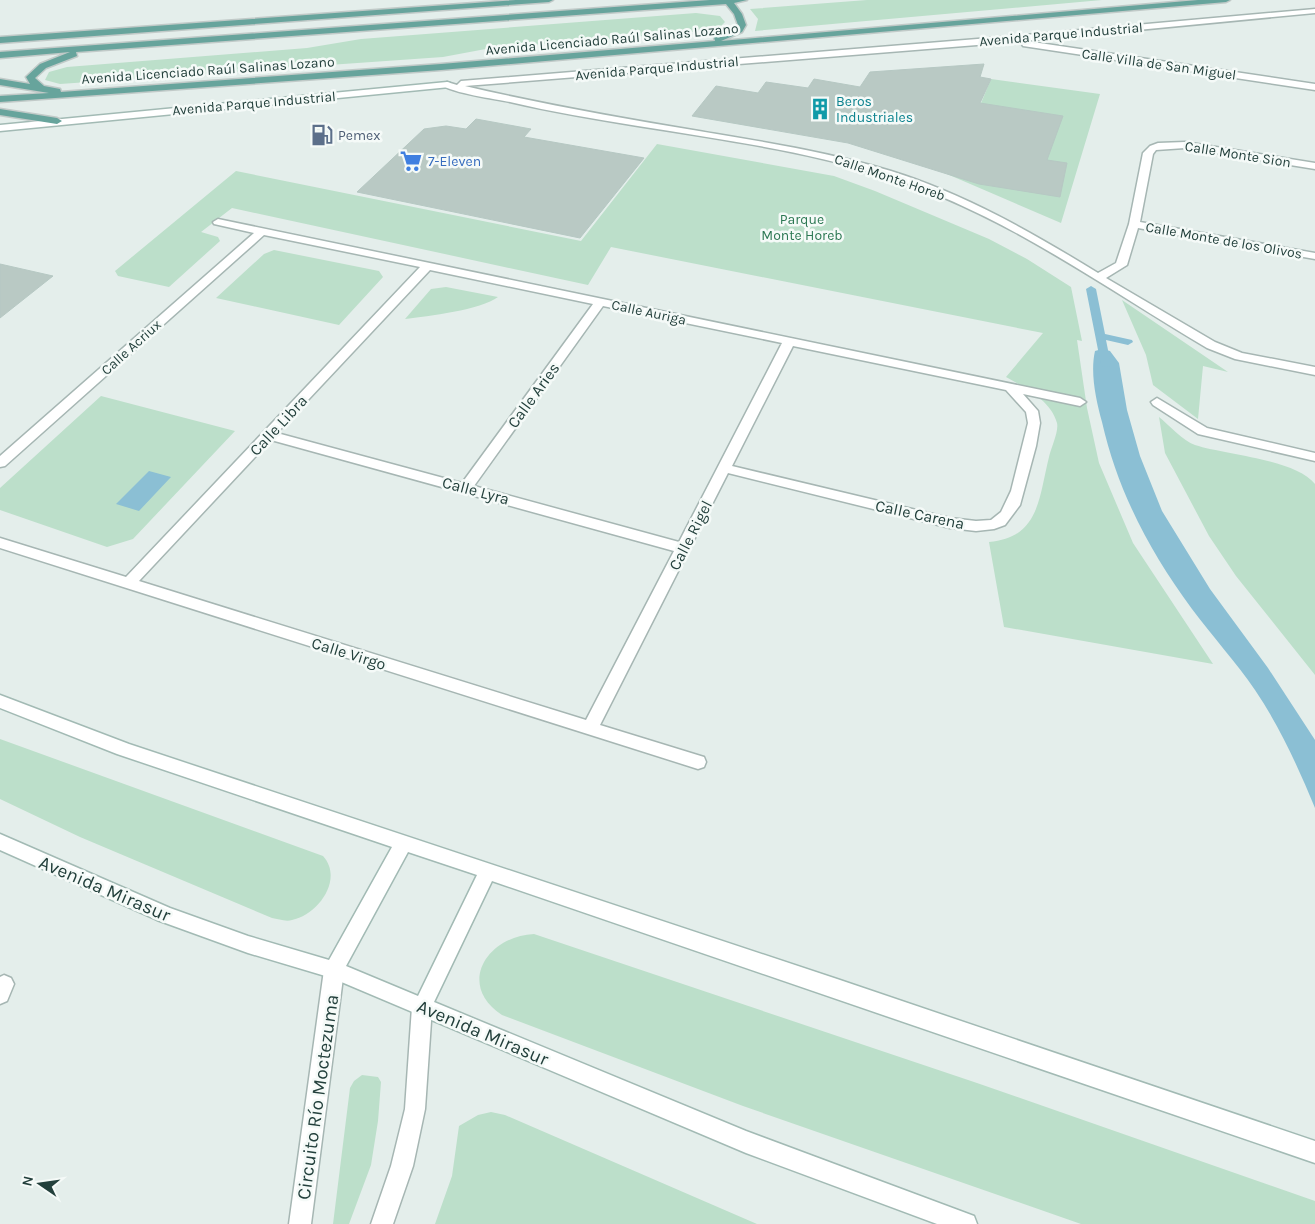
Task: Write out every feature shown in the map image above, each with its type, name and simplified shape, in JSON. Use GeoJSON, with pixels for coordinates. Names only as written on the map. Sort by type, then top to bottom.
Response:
{"type":"FeatureCollection","features":[{"type":"Feature","properties":{"kind":"main road"},"geometry":{"type":"LineString","coordinates":[[0,40],[550,0]]}},
{"type":"Feature","properties":{"kind":"main road"},"geometry":{"type":"LineString","coordinates":[[702,45],[730,35],[742,25],[738,14],[728,0]]}},
{"type":"Feature","properties":{"kind":"main road","name":"Avenida Licenciado Raúl Salinas Lozano"},"geometry":{"type":"LineString","coordinates":[[0,55],[743,0]]}},
{"type":"Feature","properties":{"kind":"main road","name":"Avenida Licenciado Raúl Salinas Lozano"},"geometry":{"type":"LineString","coordinates":[[0,99],[441,67],[1226,0]]}},
{"type":"Feature","properties":{"kind":"main road"},"geometry":{"type":"LineString","coordinates":[[45,90],[32,81],[30,77],[35,71],[61,58],[94,48]]}},
{"type":"Feature","properties":{"kind":"main road"},"geometry":{"type":"LineString","coordinates":[[0,82],[76,94]]}},
{"type":"Feature","properties":{"kind":"main road"},"geometry":{"type":"LineString","coordinates":[[0,112],[57,121]]}},
{"type":"Feature","properties":{"kind":"street","name":"Avenida Parque Industrial"},"geometry":{"type":"LineString","coordinates":[[0,128],[57,121],[447,85],[1002,40],[1315,11]]}},
{"type":"Feature","properties":{"kind":"street","name":"Calle Villa de San Miguel"},"geometry":{"type":"LineString","coordinates":[[1002,40],[1315,87]]}},
{"type":"Feature","properties":{"kind":"street"},"geometry":{"type":"LineString","coordinates":[[441,67],[447,85]]}},
{"type":"Feature","properties":{"kind":"street","name":"Calle Monte Horeb"},"geometry":{"type":"LineString","coordinates":[[447,85],[550,109],[778,147],[856,164],[890,174],[965,204],[1030,235],[1211,345],[1251,358],[1315,371]]}},
{"type":"Feature","properties":{"kind":"street","name":"Calle Monte Sion"},"geometry":{"type":"LineString","coordinates":[[1134,224],[1148,153],[1152,148],[1186,145],[1315,166]]}},
{"type":"Feature","properties":{"kind":"street","name":"Calle Auriga"},"geometry":{"type":"LineString","coordinates":[[218,222],[1080,402]]}},
{"type":"Feature","properties":{"kind":"street"},"geometry":{"type":"LineString","coordinates":[[1100,277],[1121,265],[1134,224]]}},
{"type":"Feature","properties":{"kind":"street","name":"Calle Monte de los Olivos"},"geometry":{"type":"LineString","coordinates":[[1134,224],[1315,256]]}},
{"type":"Feature","properties":{"kind":"street","name":"Calle Acriux"},"geometry":{"type":"LineString","coordinates":[[0,463],[262,231]]}},
{"type":"Feature","properties":{"kind":"street","name":"Calle Libra"},"geometry":{"type":"LineString","coordinates":[[128,584],[427,266]]}},
{"type":"Feature","properties":{"kind":"street","name":"Calle Aries"},"geometry":{"type":"LineString","coordinates":[[466,487],[600,302]]}},
{"type":"Feature","properties":{"kind":"street","name":"Calle Rigel"},"geometry":{"type":"LineString","coordinates":[[590,728],[789,342]]}},
{"type":"Feature","properties":{"kind":"street","name":"Calle Carena"},"geometry":{"type":"LineString","coordinates":[[724,468],[950,523],[988,526],[999,523],[1008,514],[1015,498],[1034,423],[1030,407],[1011,389]]}},
{"type":"Feature","properties":{"kind":"street"},"geometry":{"type":"LineString","coordinates":[[1157,402],[1181,419],[1203,431],[1315,457]]}},
{"type":"Feature","properties":{"kind":"street","name":"Calle Lyra"},"geometry":{"type":"LineString","coordinates":[[268,435],[466,487],[683,548]]}},
{"type":"Feature","properties":{"kind":"street","name":"Calle Virgo"},"geometry":{"type":"LineString","coordinates":[[0,543],[698,762]]}},
{"type":"Feature","properties":{"kind":"street"},"geometry":{"type":"LineString","coordinates":[[0,701],[123,749],[487,873],[840,989],[1315,1152]]}},
{"type":"Feature","properties":{"kind":"street","name":"Avenida Mirasur"},"geometry":{"type":"LineString","coordinates":[[0,842],[134,903],[288,958],[334,970],[746,1142],[966,1224]]}},
{"type":"Feature","properties":{"kind":"street"},"geometry":{"type":"LineString","coordinates":[[334,970],[403,844]]}},
{"type":"Feature","properties":{"kind":"street"},"geometry":{"type":"LineString","coordinates":[[382,1224],[402,1166],[415,1109],[422,1007],[487,873]]}},
{"type":"Feature","properties":{"kind":"street","name":"Circuito Río Moctezuma"},"geometry":{"type":"LineString","coordinates":[[300,1224],[334,970]]}},
{"type":"Feature","properties":{"kind":"green space"},"geometry":{"type":"Polygon","coordinates":[[[867,0],[1102,0],[755,31],[758,19],[750,9],[867,0]]]}},
{"type":"Feature","properties":{"kind":"green space"},"geometry":{"type":"Polygon","coordinates":[[[696,13],[720,16],[725,22],[720,27],[705,31],[491,48],[443,57],[60,84],[45,80],[49,72],[67,67],[307,48],[361,39],[696,13]]]}},
{"type":"Feature","properties":{"kind":"green space"},"geometry":{"type":"Polygon","coordinates":[[[991,79],[1100,94],[1061,223],[947,174],[960,154],[991,79]]]}},
{"type":"Feature","properties":{"kind":"green space","name":"Parque Monte Horeb"},"geometry":{"type":"Polygon","coordinates":[[[657,144],[834,176],[875,191],[989,239],[1027,259],[1071,287],[1082,341],[1077,340],[1087,408],[1099,463],[1133,543],[1213,664],[1004,627],[989,542],[1006,539],[1018,533],[1028,524],[1039,500],[1057,426],[1054,415],[1043,401],[1029,390],[1006,377],[1043,333],[611,247],[588,285],[232,208],[201,232],[218,237],[220,241],[169,287],[118,276],[115,271],[236,171],[581,241],[657,144]]]}},
{"type":"Feature","properties":{"kind":"green space"},"geometry":{"type":"Polygon","coordinates":[[[274,250],[379,271],[383,277],[339,325],[216,298],[264,254],[274,250]]]}},
{"type":"Feature","properties":{"kind":"green space"},"geometry":{"type":"Polygon","coordinates":[[[446,287],[498,297],[480,306],[405,319],[431,289],[446,287]]]}},
{"type":"Feature","properties":{"kind":"green space"},"geometry":{"type":"Polygon","coordinates":[[[1122,300],[1228,372],[1203,366],[1198,419],[1153,385],[1146,355],[1122,300]]]}},
{"type":"Feature","properties":{"kind":"green space"},"geometry":{"type":"Polygon","coordinates":[[[101,396],[235,431],[133,539],[107,547],[0,510],[0,488],[101,396]]]}},
{"type":"Feature","properties":{"kind":"green space"},"geometry":{"type":"Polygon","coordinates":[[[1159,417],[1190,443],[1208,449],[1276,463],[1305,476],[1315,484],[1315,675],[1236,576],[1209,536],[1165,453],[1159,417]]]}},
{"type":"Feature","properties":{"kind":"green space"},"geometry":{"type":"Polygon","coordinates":[[[0,739],[323,856],[329,865],[331,875],[325,895],[319,904],[302,917],[287,921],[272,918],[80,837],[0,799],[0,739]]]}},
{"type":"Feature","properties":{"kind":"green space"},"geometry":{"type":"Polygon","coordinates":[[[534,934],[977,1083],[1315,1201],[1315,1224],[1081,1224],[743,1106],[502,1015],[488,1003],[481,990],[480,977],[483,964],[491,953],[503,943],[517,937],[534,934]]]}},
{"type":"Feature","properties":{"kind":"green space"},"geometry":{"type":"Polygon","coordinates":[[[362,1075],[378,1077],[381,1082],[378,1121],[371,1165],[349,1224],[333,1224],[350,1088],[354,1081],[362,1075]]]}},
{"type":"Feature","properties":{"kind":"green space"},"geometry":{"type":"Polygon","coordinates":[[[491,1112],[505,1115],[757,1224],[435,1224],[452,1176],[459,1126],[478,1115],[491,1112]]]}},
{"type":"Feature","properties":{"kind":"water"},"geometry":{"type":"Polygon","coordinates":[[[1102,349],[1110,351],[1119,363],[1127,410],[1140,456],[1162,511],[1210,589],[1268,668],[1315,740],[1315,808],[1273,718],[1248,680],[1200,619],[1162,566],[1126,497],[1109,448],[1094,386],[1093,368],[1095,351],[1102,349]]]}},
{"type":"Feature","properties":{"kind":"water"},"geometry":{"type":"Polygon","coordinates":[[[149,471],[171,477],[139,511],[116,504],[149,471]]]}},
{"type":"Feature","properties":{"kind":"building"},"geometry":{"type":"Polygon","coordinates":[[[984,64],[980,77],[991,79],[980,103],[1063,116],[1047,160],[1067,163],[1060,197],[979,184],[848,143],[692,116],[716,86],[758,93],[766,82],[808,88],[814,79],[860,87],[870,72],[984,64]]]}},
{"type":"Feature","properties":{"kind":"building"},"geometry":{"type":"Polygon","coordinates":[[[476,119],[531,129],[524,137],[644,158],[580,238],[357,192],[424,129],[446,126],[466,129],[476,119]]]}},
{"type":"Feature","properties":{"kind":"building"},"geometry":{"type":"Polygon","coordinates":[[[0,264],[53,276],[0,318],[0,264]]]}},
{"type":"Feature","properties":{"kind":"waterway"},"geometry":{"type":"LineString","coordinates":[[1091,289],[1100,336]]}},
{"type":"Feature","properties":{"kind":"waterway"},"geometry":{"type":"LineString","coordinates":[[1100,336],[1128,342]]}},
{"type":"Feature","properties":{"kind":"waterway"},"geometry":{"type":"LineString","coordinates":[[1100,336],[1106,365]]}},
{"type":"Feature","properties":{"kind":"place","name":"Beros Industriales"},"geometry":{"type":"Point","coordinates":[820,109]}},
{"type":"Feature","properties":{"kind":"place","name":"Pemex"},"geometry":{"type":"Point","coordinates":[322,135]}},
{"type":"Feature","properties":{"kind":"place","name":"7-Eleven"},"geometry":{"type":"Point","coordinates":[411,161]}}]}
